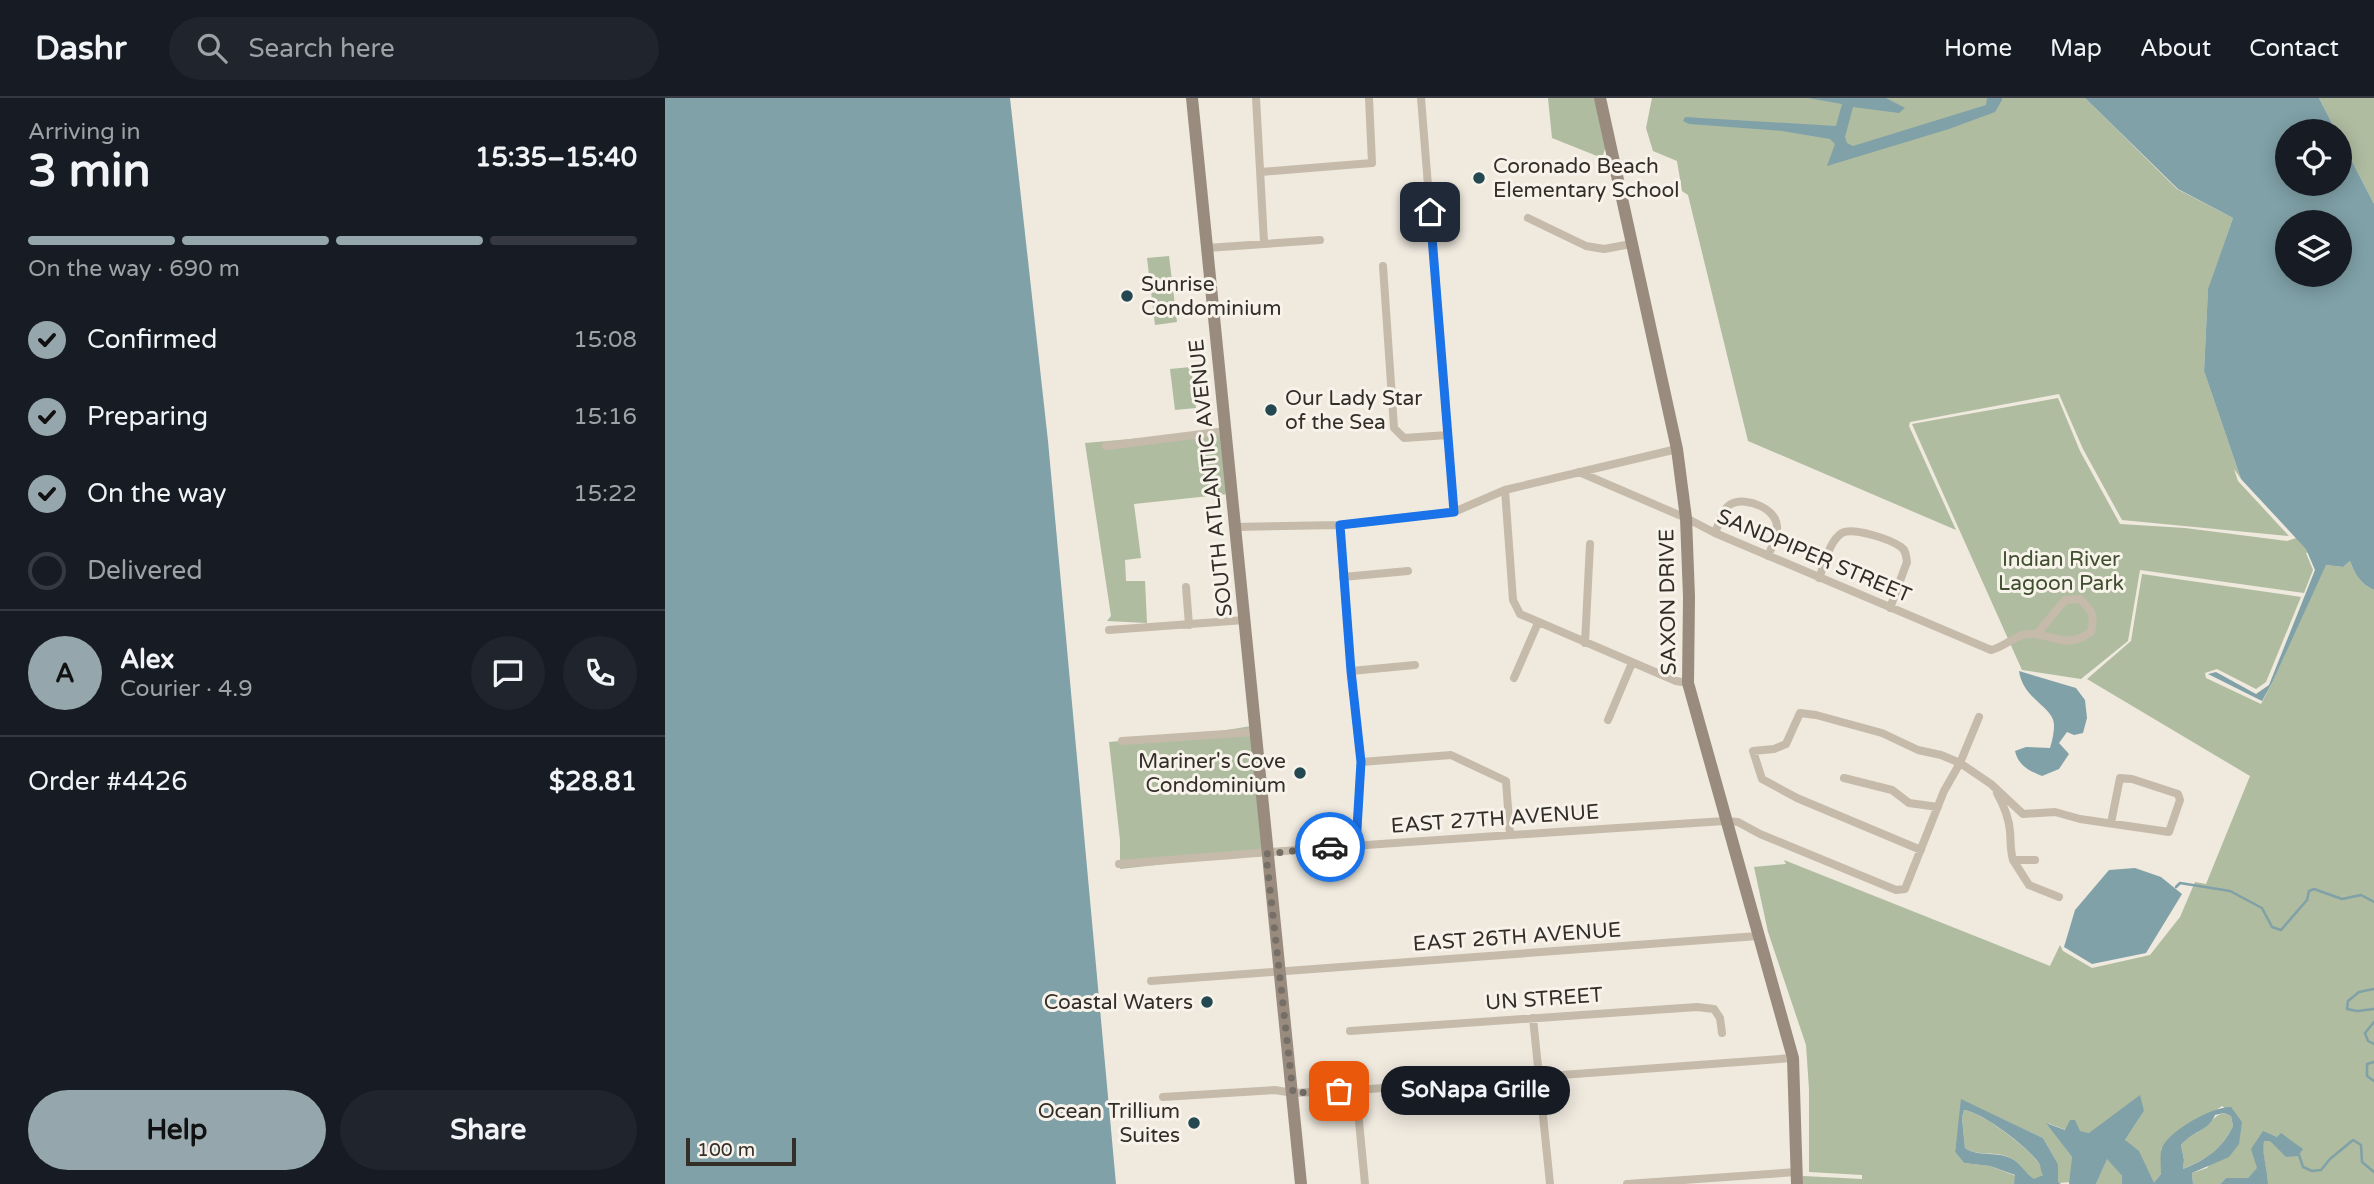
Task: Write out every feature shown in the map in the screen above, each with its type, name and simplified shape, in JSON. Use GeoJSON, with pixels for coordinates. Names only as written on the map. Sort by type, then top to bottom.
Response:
{"type":"FeatureCollection","features":[{"type":"Feature","properties":{"kind":"street","name":"SOUTH ATLANTIC AVENUE"},"geometry":{"type":"LineString","coordinates":[[1192,98],[1278,971]]}},
{"type":"Feature","properties":{"kind":"street"},"geometry":{"type":"LineString","coordinates":[[1256,98],[1265,242]]}},
{"type":"Feature","properties":{"kind":"street"},"geometry":{"type":"LineString","coordinates":[[1261,172],[1372,163],[1369,98]]}},
{"type":"Feature","properties":{"kind":"street"},"geometry":{"type":"LineString","coordinates":[[1421,98],[1454,512]]}},
{"type":"Feature","properties":{"kind":"street","name":"SAXON DRIVE"},"geometry":{"type":"LineString","coordinates":[[1600,98],[1677,449],[1686,518],[1688,683],[1793,1058],[1797,1178]]}},
{"type":"Feature","properties":{"kind":"street"},"geometry":{"type":"LineString","coordinates":[[1528,218],[1585,246],[1604,249],[1631,244]]}},
{"type":"Feature","properties":{"kind":"street"},"geometry":{"type":"LineString","coordinates":[[1207,248],[1320,240]]}},
{"type":"Feature","properties":{"kind":"street"},"geometry":{"type":"LineString","coordinates":[[1383,266],[1394,428],[1404,438],[1448,435]]}},
{"type":"Feature","properties":{"kind":"street"},"geometry":{"type":"LineString","coordinates":[[1106,446],[1226,431]]}},
{"type":"Feature","properties":{"kind":"street"},"geometry":{"type":"LineString","coordinates":[[1235,527],[1340,525],[1454,512],[1505,490],[1677,449]]}},
{"type":"Feature","properties":{"kind":"street","name":"SANDPIPER STREET"},"geometry":{"type":"LineString","coordinates":[[1579,472],[1768,556],[1991,650],[2025,634],[2037,634],[2057,640],[2080,640],[2091,632],[2092,610],[2080,599],[2065,600],[2037,634]]}},
{"type":"Feature","properties":{"kind":"street"},"geometry":{"type":"LineString","coordinates":[[1505,490],[1513,600],[1520,614],[1632,663],[1676,681],[1688,683]]}},
{"type":"Feature","properties":{"kind":"street"},"geometry":{"type":"LineString","coordinates":[[1715,533],[1725,509],[1732,503],[1744,501],[1769,510],[1777,530],[1768,556]]}},
{"type":"Feature","properties":{"kind":"street"},"geometry":{"type":"LineString","coordinates":[[1340,525],[1361,762],[1356,845]]}},
{"type":"Feature","properties":{"kind":"street"},"geometry":{"type":"LineString","coordinates":[[1819,578],[1835,539],[1845,531],[1857,530],[1901,547],[1907,562],[1890,608]]}},
{"type":"Feature","properties":{"kind":"street"},"geometry":{"type":"LineString","coordinates":[[1585,643],[1590,544]]}},
{"type":"Feature","properties":{"kind":"street"},"geometry":{"type":"LineString","coordinates":[[1343,577],[1408,570]]}},
{"type":"Feature","properties":{"kind":"street"},"geometry":{"type":"LineString","coordinates":[[1186,587],[1189,625]]}},
{"type":"Feature","properties":{"kind":"street"},"geometry":{"type":"LineString","coordinates":[[1109,630],[1245,621]]}},
{"type":"Feature","properties":{"kind":"street"},"geometry":{"type":"LineString","coordinates":[[1514,678],[1538,623]]}},
{"type":"Feature","properties":{"kind":"street"},"geometry":{"type":"LineString","coordinates":[[1608,720],[1632,663]]}},
{"type":"Feature","properties":{"kind":"street"},"geometry":{"type":"LineString","coordinates":[[1351,671],[1415,665]]}},
{"type":"Feature","properties":{"kind":"street"},"geometry":{"type":"LineString","coordinates":[[1921,850],[1797,798],[1762,779],[1753,751],[1774,749],[1786,744],[1800,713],[1882,733],[1918,750],[1941,755],[1991,784],[2023,814],[2055,813],[2111,823],[2169,832],[2180,800],[2178,794],[2133,779],[2120,778],[2111,823]]}},
{"type":"Feature","properties":{"kind":"street"},"geometry":{"type":"LineString","coordinates":[[1725,821],[1738,822],[1896,890],[1905,889],[1944,791],[1960,764],[1979,717]]}},
{"type":"Feature","properties":{"kind":"street"},"geometry":{"type":"LineString","coordinates":[[1122,741],[1255,732]]}},
{"type":"Feature","properties":{"kind":"street"},"geometry":{"type":"LineString","coordinates":[[1361,762],[1451,755],[1506,782],[1510,835]]}},
{"type":"Feature","properties":{"kind":"street"},"geometry":{"type":"LineString","coordinates":[[1844,778],[1892,790],[1909,803],[1938,807]]}},
{"type":"Feature","properties":{"kind":"street"},"geometry":{"type":"LineString","coordinates":[[1991,784],[2001,801],[2010,829],[2010,852],[2013,860],[2029,885],[2059,898]]}},
{"type":"Feature","properties":{"kind":"street","name":"EAST 27TH AVENUE"},"geometry":{"type":"LineString","coordinates":[[1119,864],[1356,845],[1725,821]]}},
{"type":"Feature","properties":{"kind":"street"},"geometry":{"type":"LineString","coordinates":[[2013,860],[2035,860]]}},
{"type":"Feature","properties":{"kind":"street","name":"EAST 26TH AVENUE"},"geometry":{"type":"LineString","coordinates":[[1151,981],[1758,936]]}},
{"type":"Feature","properties":{"kind":"street"},"geometry":{"type":"LineString","coordinates":[[1278,971],[1301,1184]]}},
{"type":"Feature","properties":{"kind":"street","name":"UN STREET"},"geometry":{"type":"LineString","coordinates":[[1350,1031],[1697,1007],[1714,1009],[1720,1018],[1722,1033]]}},
{"type":"Feature","properties":{"kind":"street"},"geometry":{"type":"LineString","coordinates":[[1533,1018],[1550,1184]]}},
{"type":"Feature","properties":{"kind":"street"},"geometry":{"type":"LineString","coordinates":[[1163,1097],[1275,1090],[1293,1093],[1356,1090],[1793,1058]]}},
{"type":"Feature","properties":{"kind":"street"},"geometry":{"type":"LineString","coordinates":[[1356,1090],[1365,1184]]}},
{"type":"Feature","properties":{"kind":"street"},"geometry":{"type":"LineString","coordinates":[[1627,1184],[1797,1178]]}},
{"type":"Feature","properties":{"kind":"green space"},"geometry":{"type":"Polygon","coordinates":[[[1548,98],[1596,98],[1606,146],[1602,158],[1552,138],[1548,98]]]}},
{"type":"Feature","properties":{"kind":"green space"},"geometry":{"type":"Polygon","coordinates":[[[1652,98],[2085,98],[2177,189],[2233,218],[2208,290],[2204,371],[2241,479],[2234,469],[2238,481],[2289,536],[2122,520],[2083,449],[2059,394],[1910,422],[1909,426],[1956,530],[1748,441],[1688,195],[1682,191],[1677,161],[1653,151],[1646,128],[1652,98]]]}},
{"type":"Feature","properties":{"kind":"green space"},"geometry":{"type":"Polygon","coordinates":[[[2319,98],[2374,98],[2374,204],[2352,161],[2352,119],[2330,119],[2319,98]]]}},
{"type":"Feature","properties":{"kind":"green space"},"geometry":{"type":"Polygon","coordinates":[[[1169,256],[1177,322],[1155,325],[1147,258],[1169,256]]]}},
{"type":"Feature","properties":{"kind":"green space"},"geometry":{"type":"Polygon","coordinates":[[[1191,367],[1196,408],[1175,410],[1170,369],[1191,367]]]}},
{"type":"Feature","properties":{"kind":"green space","name":"Indian River Lagoon Park"},"geometry":{"type":"Polygon","coordinates":[[[2058,398],[2080,451],[2120,524],[2185,528],[2287,541],[2330,527],[2338,541],[2306,553],[2313,570],[2304,593],[2140,570],[2128,641],[2081,679],[2022,670],[1912,424],[2058,398]]]}},
{"type":"Feature","properties":{"kind":"green space"},"geometry":{"type":"Polygon","coordinates":[[[1222,431],[1228,494],[1134,504],[1141,558],[1125,560],[1126,581],[1145,581],[1147,623],[1107,621],[1111,616],[1085,443],[1222,431]]]}},
{"type":"Feature","properties":{"kind":"green space"},"geometry":{"type":"Polygon","coordinates":[[[2350,561],[2359,578],[2374,590],[2374,1184],[2268,1184],[2263,1141],[2277,1137],[2263,1132],[2258,1168],[2248,1178],[2226,1178],[2220,1184],[2193,1184],[2192,1173],[2207,1168],[2242,1122],[2222,1106],[2161,1149],[2161,1174],[2154,1184],[2125,1140],[2144,1111],[2089,1133],[2066,1130],[2047,1123],[2072,1157],[2071,1182],[2058,1183],[2058,1164],[2043,1138],[1962,1100],[1955,1152],[1964,1163],[1990,1166],[2016,1176],[2014,1184],[1803,1184],[1803,1176],[1862,1179],[1862,1175],[1809,1172],[1806,1045],[1768,932],[1754,867],[1786,864],[1784,860],[2050,966],[2060,945],[2063,951],[2092,968],[2150,955],[2180,917],[2195,882],[2206,884],[2250,776],[2087,679],[2131,641],[2142,574],[2301,597],[2266,682],[2256,689],[2217,669],[2205,673],[2206,678],[2261,704],[2321,571],[2326,565],[2343,567],[2350,561]]]}},
{"type":"Feature","properties":{"kind":"green space"},"geometry":{"type":"Polygon","coordinates":[[[1251,726],[1262,853],[1120,869],[1120,840],[1109,742],[1209,733],[1251,726]]]}},
{"type":"Feature","properties":{"kind":"green space"},"geometry":{"type":"Polygon","coordinates":[[[1964,1110],[1982,1117],[2016,1141],[2035,1158],[2043,1175],[2034,1180],[2017,1162],[2008,1157],[1977,1153],[1965,1148],[1962,1118],[1964,1110]]]}},
{"type":"Feature","properties":{"kind":"green space"},"geometry":{"type":"Polygon","coordinates":[[[2224,1113],[2231,1116],[2233,1126],[2223,1142],[2206,1157],[2183,1169],[2181,1145],[2215,1117],[2224,1113]]]}},
{"type":"Feature","properties":{"kind":"green space"},"geometry":{"type":"Polygon","coordinates":[[[2107,1158],[2122,1176],[2122,1184],[2096,1184],[2107,1158]]]}},
{"type":"Feature","properties":{"kind":"water"},"geometry":{"type":"Polygon","coordinates":[[[665,98],[1010,98],[1048,441],[1116,1184],[665,1184],[665,98]]]}},
{"type":"Feature","properties":{"kind":"water"},"geometry":{"type":"Polygon","coordinates":[[[1808,98],[1886,98],[1905,108],[1899,113],[1853,107],[1845,137],[1847,143],[1853,146],[1986,105],[1987,98],[2002,100],[1995,112],[1949,129],[1827,166],[1835,144],[1830,139],[1782,131],[1689,124],[1683,121],[1685,117],[1836,126],[1842,104],[1808,98]]]}},
{"type":"Feature","properties":{"kind":"water"},"geometry":{"type":"Polygon","coordinates":[[[2085,98],[2319,98],[2330,119],[2275,119],[2275,196],[2352,196],[2352,161],[2374,204],[2374,590],[2359,578],[2350,561],[2343,567],[2326,565],[2262,701],[2208,674],[2216,672],[2256,694],[2269,685],[2315,570],[2306,549],[2241,479],[2204,371],[2208,289],[2233,218],[2178,189],[2085,98]]]}},
{"type":"Feature","properties":{"kind":"water"},"geometry":{"type":"Polygon","coordinates":[[[2019,671],[2076,688],[2085,700],[2087,718],[2083,733],[2074,735],[2067,732],[2059,743],[2069,754],[2059,769],[2042,776],[2025,767],[2015,751],[2026,747],[2050,748],[2054,732],[2053,719],[2026,689],[2019,671]]]}},
{"type":"Feature","properties":{"kind":"water"},"geometry":{"type":"Polygon","coordinates":[[[2135,868],[2161,877],[2182,894],[2146,953],[2092,964],[2064,947],[2075,910],[2109,870],[2135,868]]]}},
{"type":"Feature","properties":{"kind":"water"},"geometry":{"type":"Polygon","coordinates":[[[2140,1095],[2144,1111],[2125,1140],[2139,1151],[2154,1183],[2161,1174],[2161,1151],[2164,1144],[2180,1128],[2202,1115],[2231,1107],[2242,1122],[2239,1144],[2229,1157],[2192,1173],[2193,1184],[2122,1184],[2122,1176],[2107,1159],[2096,1184],[2069,1184],[2072,1157],[2046,1123],[2065,1130],[2070,1120],[2075,1120],[2080,1131],[2089,1133],[2140,1095]],[[2224,1113],[2215,1115],[2209,1125],[2181,1145],[2183,1169],[2218,1148],[2233,1126],[2231,1116],[2224,1113]]]}},
{"type":"Feature","properties":{"kind":"water"},"geometry":{"type":"Polygon","coordinates":[[[1961,1099],[2043,1138],[2058,1164],[2058,1182],[2061,1184],[2014,1184],[2015,1175],[1990,1166],[1964,1163],[1955,1152],[1961,1099]],[[1964,1110],[1962,1118],[1965,1148],[1977,1153],[2008,1157],[2034,1179],[2043,1175],[2040,1165],[2027,1150],[1994,1124],[1964,1110]]]}},
{"type":"Feature","properties":{"kind":"water"},"geometry":{"type":"Polygon","coordinates":[[[2263,1131],[2277,1137],[2281,1133],[2303,1149],[2298,1156],[2286,1157],[2270,1141],[2264,1141],[2268,1184],[2220,1184],[2226,1178],[2248,1178],[2257,1168],[2251,1149],[2263,1131]]]}},
{"type":"Feature","properties":{"kind":"waterway"},"geometry":{"type":"LineString","coordinates":[[2176,887],[2180,883],[2230,891],[2262,908],[2272,927],[2281,930],[2307,900],[2309,891],[2314,889],[2342,899],[2361,895],[2374,902]]}},
{"type":"Feature","properties":{"kind":"waterway"},"geometry":{"type":"LineString","coordinates":[[2374,989],[2359,992],[2348,1001],[2347,1009],[2374,1009]]}},
{"type":"Feature","properties":{"kind":"waterway"},"geometry":{"type":"LineString","coordinates":[[2374,1022],[2365,1033],[2368,1041],[2374,1044]]}},
{"type":"Feature","properties":{"kind":"waterway"},"geometry":{"type":"LineString","coordinates":[[2374,1062],[2367,1064],[2367,1076],[2374,1081]]}},
{"type":"Feature","properties":{"kind":"waterway"},"geometry":{"type":"LineString","coordinates":[[2299,1155],[2303,1167],[2312,1171],[2321,1170],[2353,1140],[2361,1145],[2362,1162],[2374,1172]]}},
{"type":"Feature","properties":{"kind":"way so far"},"geometry":{"type":"LineString","coordinates":[[1330,847],[1266,854],[1293,1093],[1339,1091]]}},
{"type":"Feature","properties":{"kind":"place","name":"Coronado Beach Elementary School"},"geometry":{"type":"Point","coordinates":[1479,178]}},
{"type":"Feature","properties":{"kind":"place","name":"Sunrise Condominium"},"geometry":{"type":"Point","coordinates":[1127,296]}},
{"type":"Feature","properties":{"kind":"place","name":"Our Lady Star of the Sea"},"geometry":{"type":"Point","coordinates":[1271,410]}},
{"type":"Feature","properties":{"kind":"place","name":"Mariner's Cove Condominium"},"geometry":{"type":"Point","coordinates":[1300,773]}},
{"type":"Feature","properties":{"kind":"place","name":"Coastal Waters"},"geometry":{"type":"Point","coordinates":[1207,1002]}},
{"type":"Feature","properties":{"kind":"place","name":"SoNapa Grille"},"geometry":{"type":"Point","coordinates":[1339,1091]}},
{"type":"Feature","properties":{"kind":"place","name":"Ocean Trillium Suites"},"geometry":{"type":"Point","coordinates":[1194,1123]}},
{"type":"Feature","properties":{"kind":"route"},"geometry":{"type":"LineString","coordinates":[[1330,847],[1356,845],[1361,762],[1340,525],[1454,512],[1430,212]]}}]}
